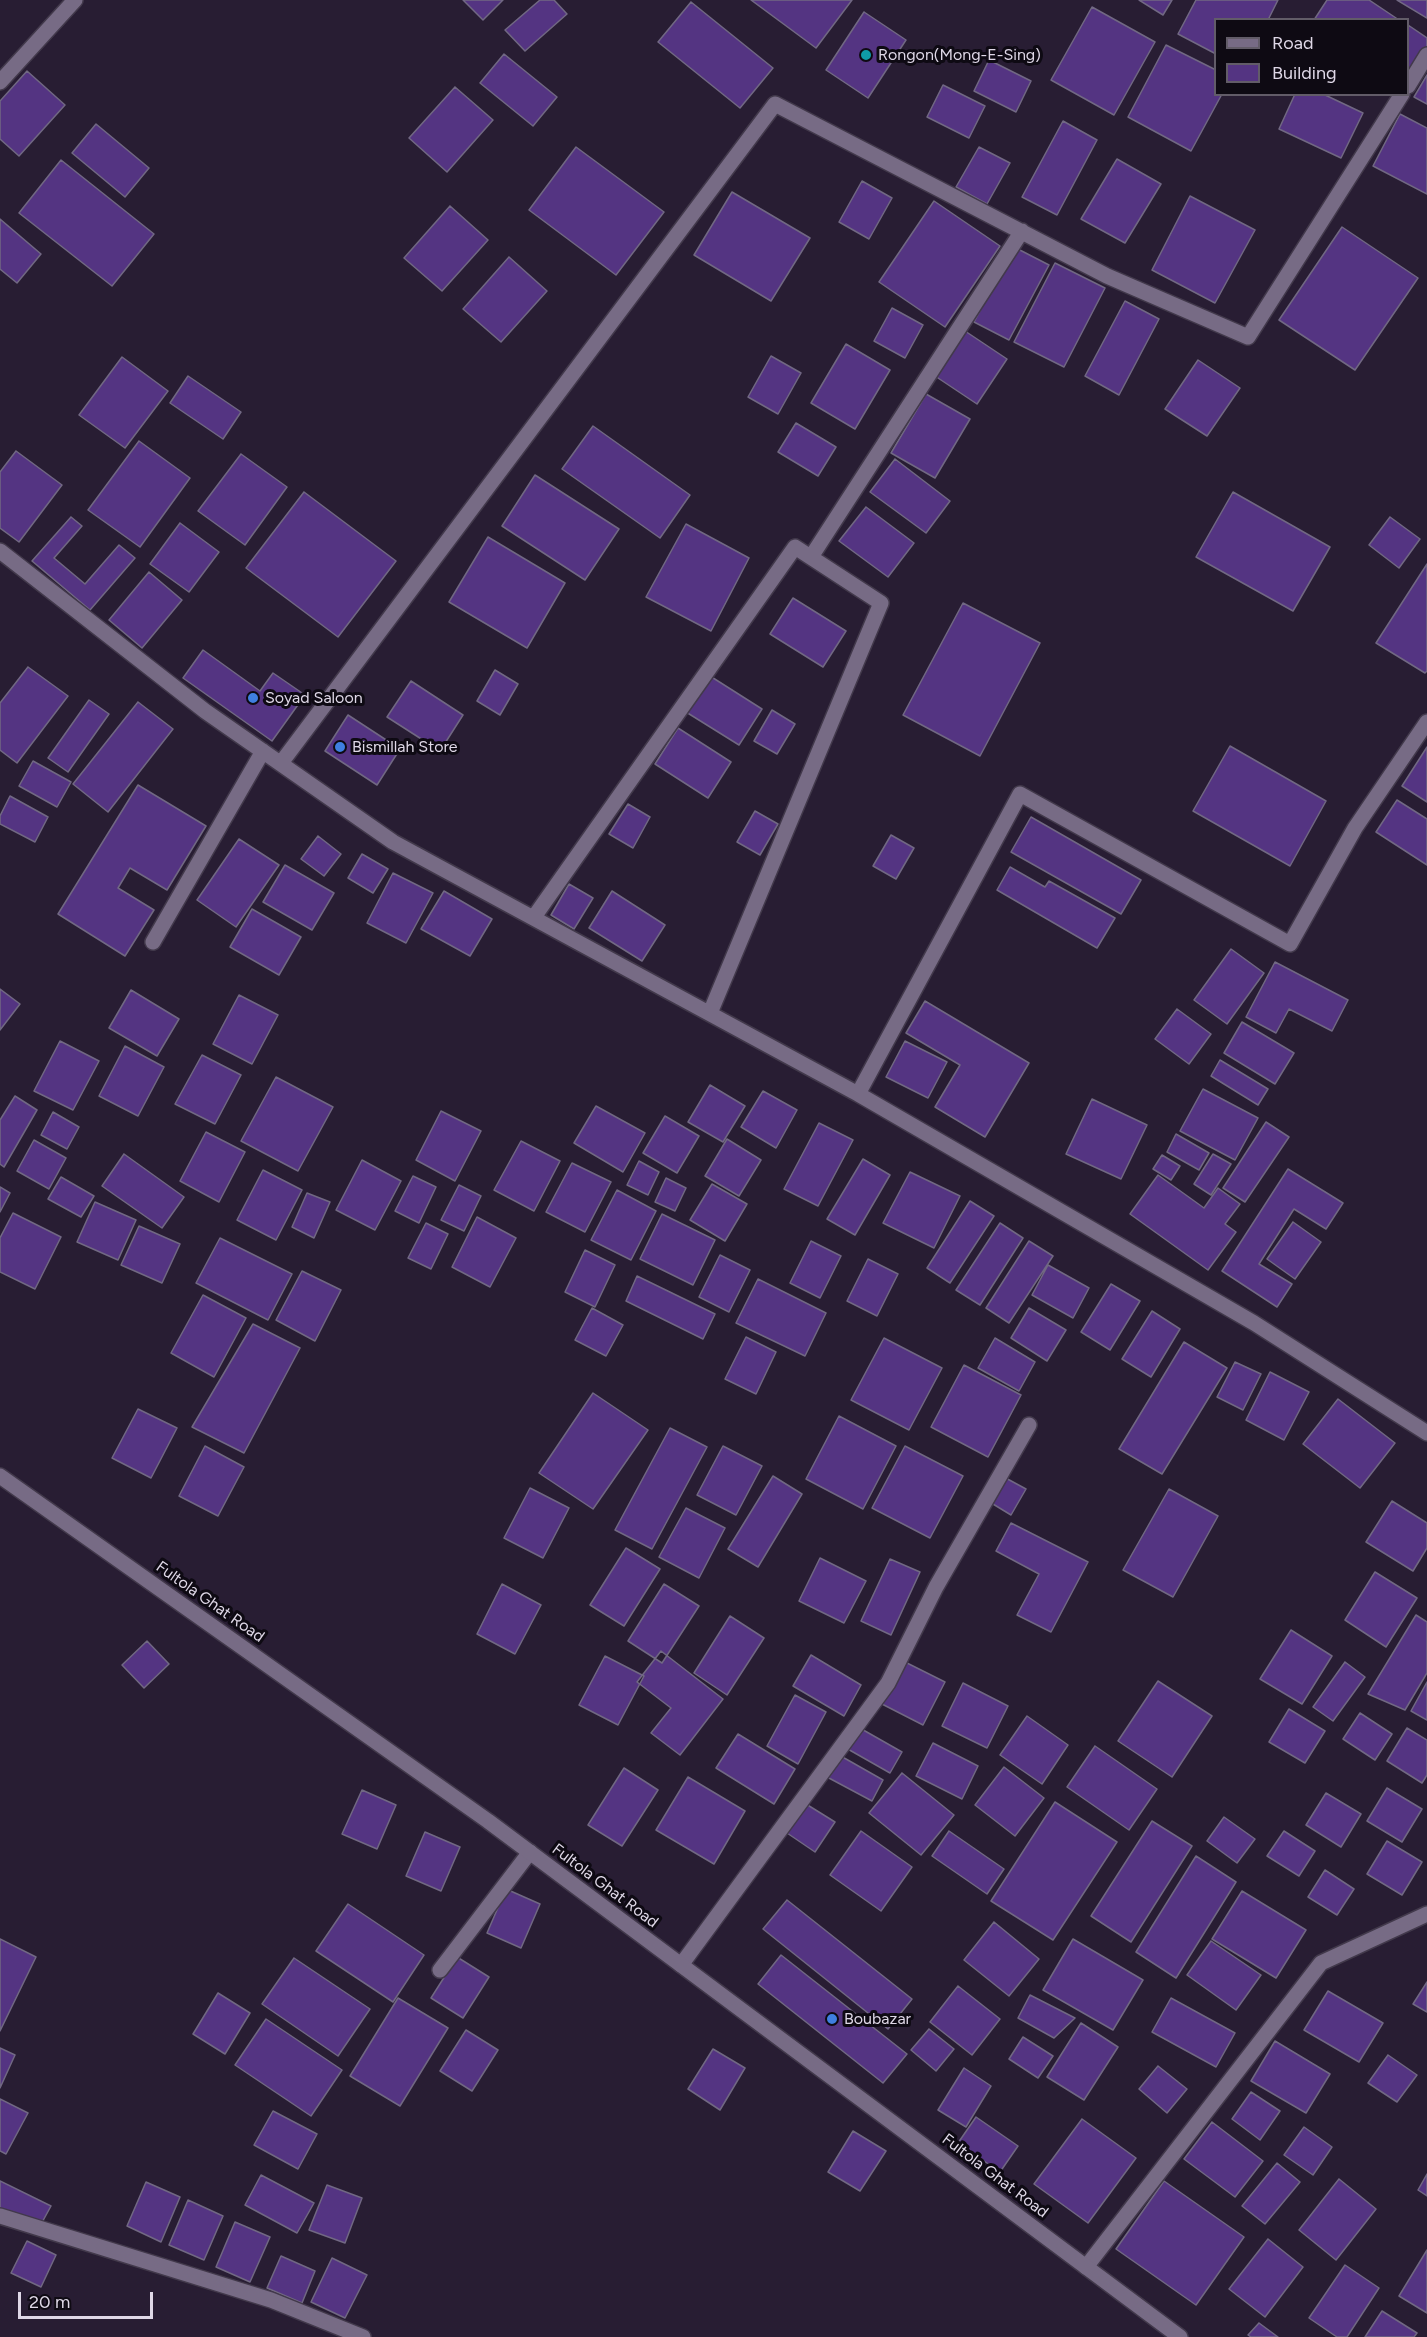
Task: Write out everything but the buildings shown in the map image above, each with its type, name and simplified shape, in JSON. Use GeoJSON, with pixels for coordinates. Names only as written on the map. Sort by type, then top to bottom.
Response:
{"type":"FeatureCollection","features":[{"type":"Feature","properties":{"kind":"street"},"geometry":{"type":"LineString","coordinates":[[0,82],[75,0]]}},
{"type":"Feature","properties":{"kind":"street"},"geometry":{"type":"LineString","coordinates":[[1409,83],[1427,55]]}},
{"type":"Feature","properties":{"kind":"street"},"geometry":{"type":"LineString","coordinates":[[281,764],[775,104],[1107,276],[1248,337],[1401,96]]}},
{"type":"Feature","properties":{"kind":"street"},"geometry":{"type":"LineString","coordinates":[[811,557],[1022,231]]}},
{"type":"Feature","properties":{"kind":"street"},"geometry":{"type":"LineString","coordinates":[[534,917],[795,547],[881,603],[710,1013]]}},
{"type":"Feature","properties":{"kind":"street"},"geometry":{"type":"LineString","coordinates":[[0,551],[205,711],[393,842],[858,1094],[1254,1323],[1427,1433]]}},
{"type":"Feature","properties":{"kind":"street"},"geometry":{"type":"LineString","coordinates":[[858,1094],[1020,794],[1290,944],[1355,828],[1427,722]]}},
{"type":"Feature","properties":{"kind":"street"},"geometry":{"type":"LineString","coordinates":[[153,942],[263,752]]}},
{"type":"Feature","properties":{"kind":"street"},"geometry":{"type":"LineString","coordinates":[[681,1965],[888,1683],[936,1587],[1029,1425]]}},
{"type":"Feature","properties":{"kind":"street","name":"Fultola Ghat Road"},"geometry":{"type":"LineString","coordinates":[[0,1476],[530,1852],[1180,2337]]}},
{"type":"Feature","properties":{"kind":"street"},"geometry":{"type":"LineString","coordinates":[[440,1970],[530,1852]]}},
{"type":"Feature","properties":{"kind":"street"},"geometry":{"type":"LineString","coordinates":[[1086,2267],[1321,1963],[1427,1914]]}},
{"type":"Feature","properties":{"kind":"street"},"geometry":{"type":"LineString","coordinates":[[0,2216],[271,2300],[363,2337]]}},
{"type":"Feature","properties":{"kind":"place","name":"Rongon(Mong-E-Sing)"},"geometry":{"type":"Point","coordinates":[866,55]}},
{"type":"Feature","properties":{"kind":"place","name":"Soyad Saloon"},"geometry":{"type":"Point","coordinates":[253,698]}},
{"type":"Feature","properties":{"kind":"place","name":"Bismillah Store"},"geometry":{"type":"Point","coordinates":[340,747]}},
{"type":"Feature","properties":{"kind":"place","name":"Boubazar"},"geometry":{"type":"Point","coordinates":[832,2019]}}]}
